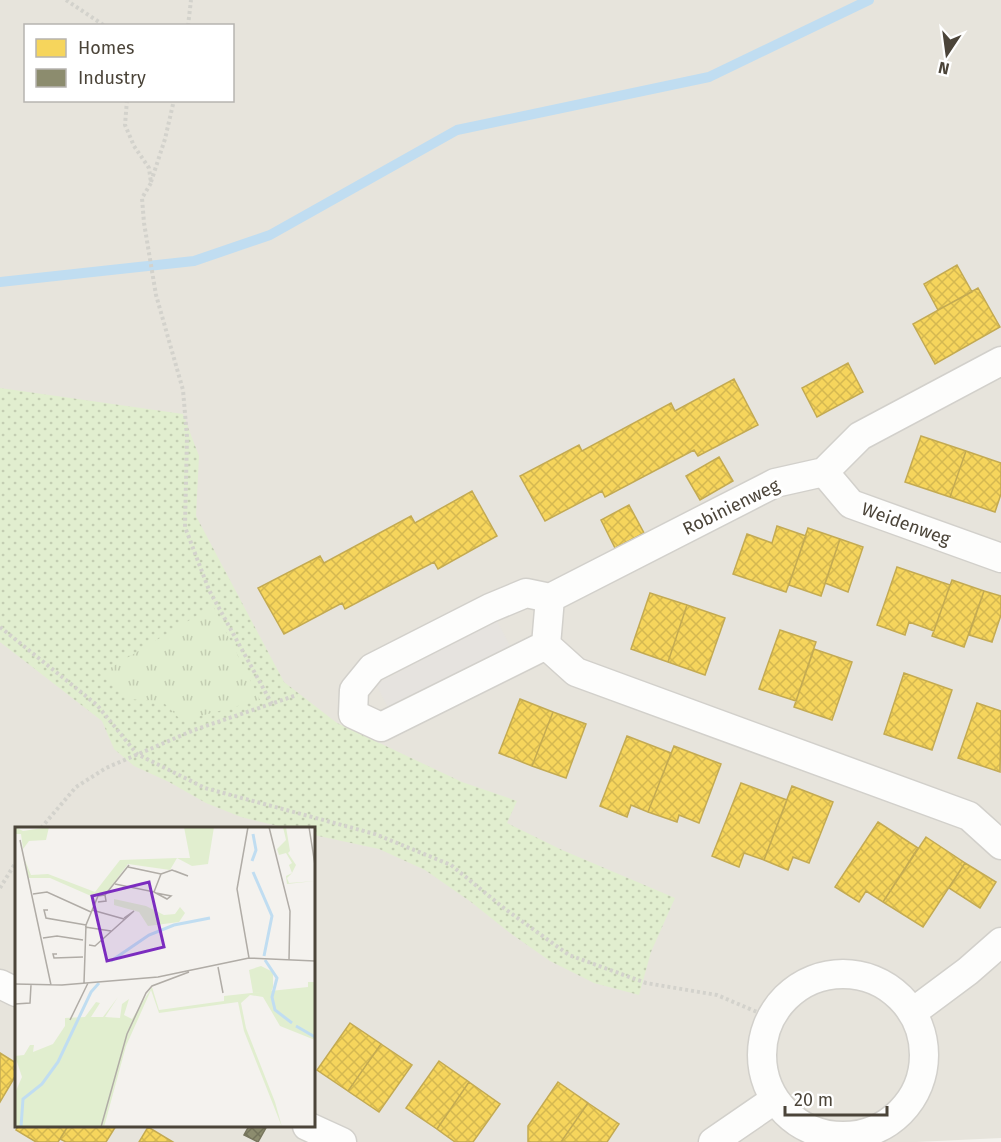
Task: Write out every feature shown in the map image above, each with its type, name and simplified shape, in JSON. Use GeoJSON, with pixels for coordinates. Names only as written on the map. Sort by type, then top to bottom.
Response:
{"type":"FeatureCollection","features":[{"type":"Feature","properties":{"kind":"street"},"geometry":{"type":"LineString","coordinates":[[824,472],[860,436],[1001,361]]}},
{"type":"Feature","properties":{"kind":"street","name":"Weidenweg"},"geometry":{"type":"LineString","coordinates":[[824,472],[851,504],[1001,558]]}},
{"type":"Feature","properties":{"kind":"street","name":"Robinienweg"},"geometry":{"type":"LineString","coordinates":[[550,598],[775,483],[824,472]]}},
{"type":"Feature","properties":{"kind":"street"},"geometry":{"type":"LineString","coordinates":[[526,593],[550,598],[546,645],[381,727],[353,714],[354,690],[372,668],[490,608],[526,593]]}},
{"type":"Feature","properties":{"kind":"street"},"geometry":{"type":"LineString","coordinates":[[546,645],[576,672],[969,816],[1001,845]]}},
{"type":"Feature","properties":{"kind":"street"},"geometry":{"type":"LineString","coordinates":[[913,1012],[968,971],[1001,942]]}},
{"type":"Feature","properties":{"kind":"street"},"geometry":{"type":"LineString","coordinates":[[840,973],[869,977],[894,991],[913,1012],[922,1036],[925,1061],[919,1086],[906,1107],[887,1124],[855,1135],[838,1136],[813,1131],[791,1119],[774,1100],[763,1073],[761,1045],[770,1017],[787,994],[812,979],[840,973]]}},
{"type":"Feature","properties":{"kind":"street"},"geometry":{"type":"LineString","coordinates":[[0,984],[15,992]]}},
{"type":"Feature","properties":{"kind":"street"},"geometry":{"type":"LineString","coordinates":[[713,1142],[774,1100]]}},
{"type":"Feature","properties":{"kind":"street"},"geometry":{"type":"LineString","coordinates":[[311,1127],[342,1142]]}},
{"type":"Feature","properties":{"kind":"path"},"geometry":{"type":"LineString","coordinates":[[66,0],[102,24]]}},
{"type":"Feature","properties":{"kind":"path"},"geometry":{"type":"LineString","coordinates":[[188,24],[191,0]]}},
{"type":"Feature","properties":{"kind":"path"},"geometry":{"type":"LineString","coordinates":[[127,102],[125,125],[134,146],[149,168],[151,183]]}},
{"type":"Feature","properties":{"kind":"path"},"geometry":{"type":"LineString","coordinates":[[174,102],[151,183],[142,198],[156,295],[183,390],[187,448],[185,528],[209,590],[272,704]]}},
{"type":"Feature","properties":{"kind":"path"},"geometry":{"type":"LineString","coordinates":[[0,627],[97,705],[137,754],[205,788],[375,834],[451,865],[505,909],[569,955],[645,983],[717,995],[757,1012]]}},
{"type":"Feature","properties":{"kind":"path"},"geometry":{"type":"LineString","coordinates":[[42,827],[76,787],[106,768],[194,730],[297,695]]}},
{"type":"Feature","properties":{"kind":"path"},"geometry":{"type":"LineString","coordinates":[[0,888],[15,864]]}},
{"type":"Feature","properties":{"kind":"shaded area"},"geometry":{"type":"Polygon","coordinates":[[[0,0],[1001,0],[1001,1138],[916,1142],[0,1142],[0,0]]]}},
{"type":"Feature","properties":{"kind":"shaded area"},"geometry":{"type":"Polygon","coordinates":[[[497,621],[510,646],[389,709],[376,684],[497,621]]]}},
{"type":"Feature","properties":{"kind":"green space"},"geometry":{"type":"Polygon","coordinates":[[[0,388],[183,414],[199,456],[196,516],[284,682],[337,723],[462,782],[517,801],[507,823],[562,850],[675,898],[651,952],[639,995],[594,983],[550,961],[425,870],[379,849],[315,835],[315,827],[282,827],[241,817],[206,803],[134,766],[114,749],[102,721],[0,642],[0,388]]]}},
{"type":"Feature","properties":{"kind":"green space"},"geometry":{"type":"Polygon","coordinates":[[[213,606],[260,700],[182,721],[162,701],[127,699],[102,673],[213,606]]]}},
{"type":"Feature","properties":{"kind":"building: Homes"},"geometry":{"type":"Polygon","coordinates":[[[957,265],[972,292],[938,310],[924,284],[957,265]]]}},
{"type":"Feature","properties":{"kind":"building: Homes"},"geometry":{"type":"Polygon","coordinates":[[[978,288],[1000,327],[935,364],[913,324],[978,288]]]}},
{"type":"Feature","properties":{"kind":"building: Homes"},"geometry":{"type":"Polygon","coordinates":[[[848,363],[863,392],[817,417],[802,388],[848,363]]]}},
{"type":"Feature","properties":{"kind":"building: Homes"},"geometry":{"type":"Polygon","coordinates":[[[734,379],[758,425],[698,456],[694,450],[605,497],[602,491],[545,521],[520,476],[579,445],[582,451],[671,403],[675,411],[734,379]]]}},
{"type":"Feature","properties":{"kind":"building: Homes"},"geometry":{"type":"Polygon","coordinates":[[[921,436],[966,451],[950,497],[905,482],[921,436]]]}},
{"type":"Feature","properties":{"kind":"building: Homes"},"geometry":{"type":"Polygon","coordinates":[[[966,451],[1001,463],[1001,494],[995,512],[950,497],[966,451]]]}},
{"type":"Feature","properties":{"kind":"building: Homes"},"geometry":{"type":"Polygon","coordinates":[[[719,457],[733,481],[700,500],[686,476],[719,457]]]}},
{"type":"Feature","properties":{"kind":"building: Homes"},"geometry":{"type":"Polygon","coordinates":[[[472,491],[497,536],[438,569],[434,562],[345,609],[342,603],[284,634],[258,588],[320,556],[324,563],[411,516],[415,523],[472,491]]]}},
{"type":"Feature","properties":{"kind":"building: Homes"},"geometry":{"type":"Polygon","coordinates":[[[629,505],[644,533],[615,548],[601,520],[629,505]]]}},
{"type":"Feature","properties":{"kind":"building: Homes"},"geometry":{"type":"Polygon","coordinates":[[[777,526],[806,536],[786,592],[733,574],[747,534],[772,543],[777,526]]]}},
{"type":"Feature","properties":{"kind":"building: Homes"},"geometry":{"type":"Polygon","coordinates":[[[808,528],[840,539],[821,596],[789,585],[808,528]]]}},
{"type":"Feature","properties":{"kind":"building: Homes"},"geometry":{"type":"Polygon","coordinates":[[[840,539],[863,547],[848,592],[825,583],[840,539]]]}},
{"type":"Feature","properties":{"kind":"building: Homes"},"geometry":{"type":"Polygon","coordinates":[[[897,567],[950,585],[934,631],[909,622],[905,635],[877,625],[897,567]]]}},
{"type":"Feature","properties":{"kind":"building: Homes"},"geometry":{"type":"Polygon","coordinates":[[[952,580],[984,591],[964,647],[932,636],[952,580]]]}},
{"type":"Feature","properties":{"kind":"building: Homes"},"geometry":{"type":"Polygon","coordinates":[[[984,591],[1001,596],[1001,615],[992,642],[969,635],[984,591]]]}},
{"type":"Feature","properties":{"kind":"building: Homes"},"geometry":{"type":"Polygon","coordinates":[[[650,593],[687,605],[668,662],[631,649],[650,593]]]}},
{"type":"Feature","properties":{"kind":"building: Homes"},"geometry":{"type":"Polygon","coordinates":[[[687,605],[725,618],[705,675],[668,662],[687,605]]]}},
{"type":"Feature","properties":{"kind":"building: Homes"},"geometry":{"type":"Polygon","coordinates":[[[780,630],[816,642],[796,701],[759,689],[780,630]]]}},
{"type":"Feature","properties":{"kind":"building: Homes"},"geometry":{"type":"Polygon","coordinates":[[[814,649],[852,662],[832,720],[794,707],[814,649]]]}},
{"type":"Feature","properties":{"kind":"building: Homes"},"geometry":{"type":"Polygon","coordinates":[[[904,673],[952,690],[932,750],[884,734],[904,673]]]}},
{"type":"Feature","properties":{"kind":"building: Homes"},"geometry":{"type":"Polygon","coordinates":[[[520,699],[553,712],[532,766],[499,753],[520,699]]]}},
{"type":"Feature","properties":{"kind":"building: Homes"},"geometry":{"type":"Polygon","coordinates":[[[977,703],[1001,711],[1000,772],[958,758],[977,703]]]}},
{"type":"Feature","properties":{"kind":"building: Homes"},"geometry":{"type":"Polygon","coordinates":[[[553,712],[586,724],[566,778],[532,766],[553,712]]]}},
{"type":"Feature","properties":{"kind":"building: Homes"},"geometry":{"type":"Polygon","coordinates":[[[627,736],[671,753],[648,812],[631,805],[627,817],[600,806],[627,736]]]}},
{"type":"Feature","properties":{"kind":"building: Homes"},"geometry":{"type":"Polygon","coordinates":[[[674,746],[721,764],[699,823],[679,815],[677,822],[648,812],[674,746]]]}},
{"type":"Feature","properties":{"kind":"building: Homes"},"geometry":{"type":"Polygon","coordinates":[[[741,783],[787,800],[764,860],[744,853],[739,867],[712,856],[741,783]]]}},
{"type":"Feature","properties":{"kind":"building: Homes"},"geometry":{"type":"Polygon","coordinates":[[[792,786],[833,802],[809,863],[793,857],[788,870],[764,860],[792,786]]]}},
{"type":"Feature","properties":{"kind":"building: Homes"},"geometry":{"type":"Polygon","coordinates":[[[878,822],[918,848],[883,902],[866,891],[859,902],[835,887],[878,822]]]}},
{"type":"Feature","properties":{"kind":"building: Homes"},"geometry":{"type":"Polygon","coordinates":[[[926,837],[965,863],[923,927],[883,902],[926,837]]]}},
{"type":"Feature","properties":{"kind":"building: Homes"},"geometry":{"type":"Polygon","coordinates":[[[965,863],[996,882],[980,908],[949,888],[965,863]]]}},
{"type":"Feature","properties":{"kind":"building: Homes"},"geometry":{"type":"Polygon","coordinates":[[[350,1023],[381,1044],[348,1091],[317,1070],[350,1023]]]}},
{"type":"Feature","properties":{"kind":"building: Homes"},"geometry":{"type":"Polygon","coordinates":[[[381,1044],[412,1065],[379,1112],[348,1091],[381,1044]]]}},
{"type":"Feature","properties":{"kind":"building: Homes"},"geometry":{"type":"Polygon","coordinates":[[[0,1053],[15,1062],[15,1077],[0,1102],[0,1053]]]}},
{"type":"Feature","properties":{"kind":"building: Homes"},"geometry":{"type":"Polygon","coordinates":[[[439,1061],[469,1082],[437,1129],[406,1108],[439,1061]]]}},
{"type":"Feature","properties":{"kind":"building: Homes"},"geometry":{"type":"Polygon","coordinates":[[[469,1082],[500,1104],[473,1142],[455,1142],[437,1129],[469,1082]]]}},
{"type":"Feature","properties":{"kind":"building: Homes"},"geometry":{"type":"Polygon","coordinates":[[[558,1082],[588,1103],[561,1142],[528,1142],[528,1126],[558,1082]]]}},
{"type":"Feature","properties":{"kind":"building: Homes"},"geometry":{"type":"Polygon","coordinates":[[[588,1103],[619,1124],[607,1142],[561,1142],[588,1103]]]}},
{"type":"Feature","properties":{"kind":"building: Homes"},"geometry":{"type":"Polygon","coordinates":[[[18,1127],[67,1127],[58,1142],[36,1142],[16,1130],[18,1127]]]}},
{"type":"Feature","properties":{"kind":"building: Homes"},"geometry":{"type":"Polygon","coordinates":[[[67,1127],[115,1127],[106,1142],[66,1142],[60,1139],[67,1127]]]}},
{"type":"Feature","properties":{"kind":"building: Homes"},"geometry":{"type":"Polygon","coordinates":[[[148,1127],[173,1142],[139,1142],[148,1127]]]}},
{"type":"Feature","properties":{"kind":"building: Industry"},"geometry":{"type":"Polygon","coordinates":[[[248,1127],[266,1127],[258,1142],[244,1135],[248,1127]]]}},
{"type":"Feature","properties":{"kind":"waterway"},"geometry":{"type":"LineString","coordinates":[[0,282],[194,261],[270,235],[457,130],[709,77],[869,0]]}}]}
